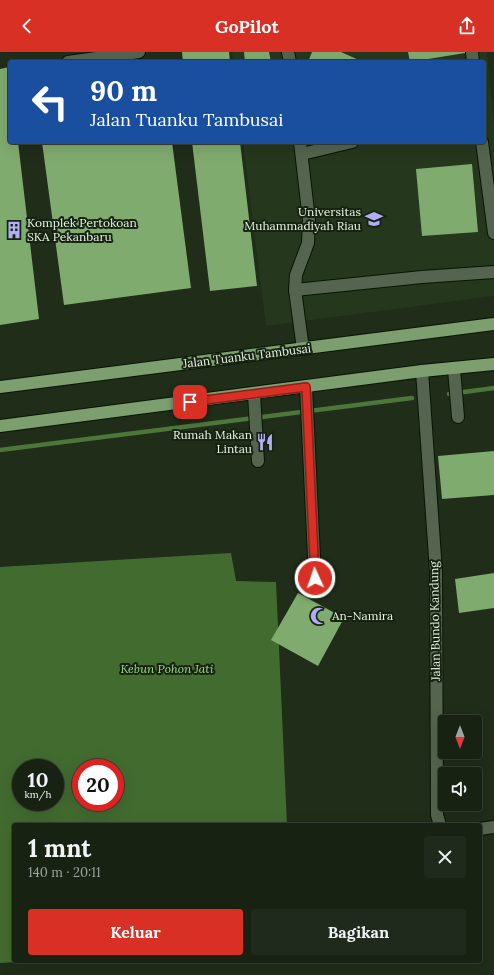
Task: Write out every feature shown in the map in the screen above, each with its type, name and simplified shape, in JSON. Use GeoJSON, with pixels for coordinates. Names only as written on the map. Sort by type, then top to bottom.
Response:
{"type":"FeatureCollection","features":[{"type":"Feature","properties":{"kind":"main road","name":"Jalan Tuanku Tambusai"},"geometry":{"type":"LineString","coordinates":[[0,387],[494,324]]}},
{"type":"Feature","properties":{"kind":"main road"},"geometry":{"type":"LineString","coordinates":[[0,426],[422,371],[494,364]]}},
{"type":"Feature","properties":{"kind":"street"},"geometry":{"type":"LineString","coordinates":[[82,60],[138,52]]}},
{"type":"Feature","properties":{"kind":"street"},"geometry":{"type":"LineString","coordinates":[[303,349],[295,290],[296,275],[308,243],[309,220],[301,148],[335,144]]}},
{"type":"Feature","properties":{"kind":"street"},"geometry":{"type":"LineString","coordinates":[[482,144],[494,234]]}},
{"type":"Feature","properties":{"kind":"street"},"geometry":{"type":"LineString","coordinates":[[295,290],[422,277],[494,272]]}},
{"type":"Feature","properties":{"kind":"street"},"geometry":{"type":"LineString","coordinates":[[454,369],[458,417]]}},
{"type":"Feature","properties":{"kind":"street","name":"Jalan Bundo Kandung"},"geometry":{"type":"LineString","coordinates":[[422,371],[436,572],[437,815],[439,823]]}},
{"type":"Feature","properties":{"kind":"street"},"geometry":{"type":"LineString","coordinates":[[306,387],[315,578]]}},
{"type":"Feature","properties":{"kind":"street"},"geometry":{"type":"LineString","coordinates":[[254,394],[258,461]]}},
{"type":"Feature","properties":{"kind":"street"},"geometry":{"type":"LineString","coordinates":[[482,829],[494,827]]}},
{"type":"Feature","properties":{"kind":"shaded area","name":"Universitas Muhammadiyah Riau"},"geometry":{"type":"Polygon","coordinates":[[[232,52],[487,52],[494,123],[494,296],[266,326],[243,144],[486,144],[486,60],[233,60],[232,52]]]}},
{"type":"Feature","properties":{"kind":"green space","name":"Kebun Pohon Jati"},"geometry":{"type":"Polygon","coordinates":[[[231,553],[236,581],[276,582],[287,823],[12,823],[12,962],[0,963],[0,567],[231,553]]]}},
{"type":"Feature","properties":{"kind":"building"},"geometry":{"type":"Polygon","coordinates":[[[182,52],[229,52],[230,60],[183,60],[182,52]]]}},
{"type":"Feature","properties":{"kind":"building"},"geometry":{"type":"Polygon","coordinates":[[[244,52],[269,52],[271,60],[245,60],[244,52]]]}},
{"type":"Feature","properties":{"kind":"building"},"geometry":{"type":"Polygon","coordinates":[[[312,52],[341,52],[359,60],[309,60],[312,52]]]}},
{"type":"Feature","properties":{"kind":"building"},"geometry":{"type":"Polygon","coordinates":[[[408,52],[465,52],[422,60],[410,60],[408,52]]]}},
{"type":"Feature","properties":{"kind":"building","name":"Komplek Pertokoan SKA Pekanbaru"},"geometry":{"type":"Polygon","coordinates":[[[8,67],[8,144],[18,144],[39,319],[0,325],[0,69],[8,67]]]}},
{"type":"Feature","properties":{"kind":"building"},"geometry":{"type":"Polygon","coordinates":[[[42,144],[172,144],[191,288],[64,305],[42,144]]]}},
{"type":"Feature","properties":{"kind":"building"},"geometry":{"type":"Polygon","coordinates":[[[192,144],[240,144],[257,286],[210,291],[192,144]]]}},
{"type":"Feature","properties":{"kind":"building"},"geometry":{"type":"Polygon","coordinates":[[[472,164],[478,232],[422,236],[416,169],[472,164]]]}},
{"type":"Feature","properties":{"kind":"building"},"geometry":{"type":"Polygon","coordinates":[[[494,451],[494,495],[442,499],[438,456],[494,451]]]}},
{"type":"Feature","properties":{"kind":"building"},"geometry":{"type":"Polygon","coordinates":[[[494,573],[494,608],[459,613],[455,579],[494,573]]]}},
{"type":"Feature","properties":{"kind":"building"},"geometry":{"type":"Polygon","coordinates":[[[298,593],[344,618],[318,666],[271,640],[298,593]]]}},
{"type":"Feature","properties":{"kind":"waterway"},"geometry":{"type":"LineString","coordinates":[[449,394],[494,388]]}},
{"type":"Feature","properties":{"kind":"waterway"},"geometry":{"type":"LineString","coordinates":[[0,450],[412,398]]}},
{"type":"Feature","properties":{"kind":"place","name":"Universitas Muhammadiyah Riau"},"geometry":{"type":"Point","coordinates":[374,219]}},
{"type":"Feature","properties":{"kind":"place","name":"Komplek Pertokoan SKA Pekanbaru"},"geometry":{"type":"Point","coordinates":[14,230]}},
{"type":"Feature","properties":{"kind":"place","name":"Rumah Makan Lintau"},"geometry":{"type":"Point","coordinates":[265,442]}},
{"type":"Feature","properties":{"kind":"place","name":"An-Namira"},"geometry":{"type":"Point","coordinates":[319,616]}},
{"type":"Feature","properties":{"kind":"route"},"geometry":{"type":"LineString","coordinates":[[190,402],[306,387],[315,578]]}}]}
